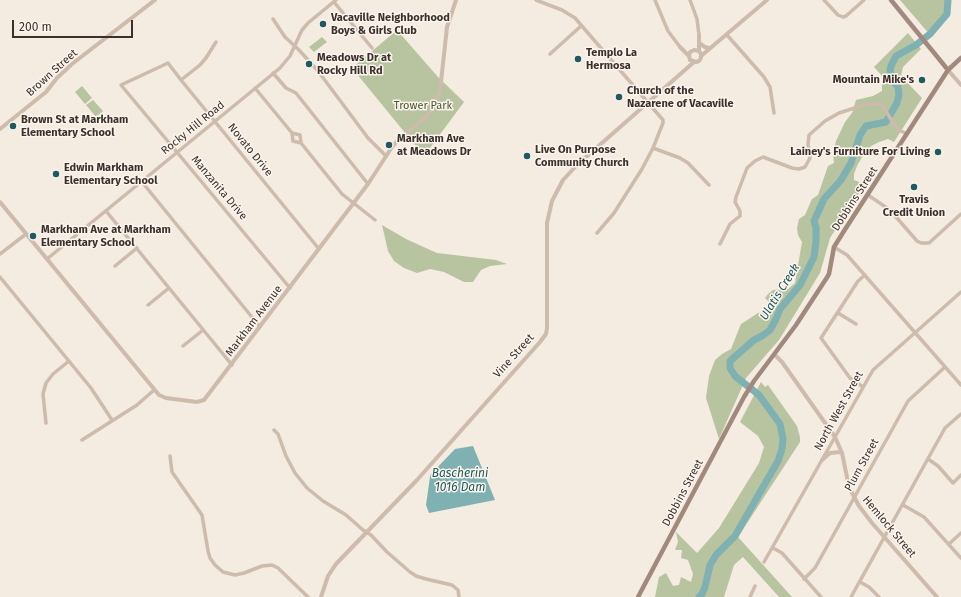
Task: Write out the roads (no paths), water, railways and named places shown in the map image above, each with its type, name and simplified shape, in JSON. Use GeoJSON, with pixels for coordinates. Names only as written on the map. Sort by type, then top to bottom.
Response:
{"type":"FeatureCollection","features":[{"type":"Feature","properties":{"kind":"main road"},"geometry":{"type":"LineString","coordinates":[[891,0],[948,70]]}},
{"type":"Feature","properties":{"kind":"main road","name":"Dobbins Street"},"geometry":{"type":"LineString","coordinates":[[638,597],[744,397],[754,381],[796,325],[826,279],[829,274],[834,247],[948,70],[961,58]]}},
{"type":"Feature","properties":{"kind":"street","name":"Brown Street"},"geometry":{"type":"LineString","coordinates":[[0,129],[46,92],[57,78],[72,64],[155,0]]}},
{"type":"Feature","properties":{"kind":"street","name":"Markham Avenue"},"geometry":{"type":"LineString","coordinates":[[0,202],[154,390],[166,398],[200,402],[206,398],[232,365],[354,203],[400,138],[425,118],[430,112],[437,99],[442,84],[442,64],[447,27],[456,0]]}},
{"type":"Feature","properties":{"kind":"street"},"geometry":{"type":"LineString","coordinates":[[536,0],[570,14],[663,120],[653,148],[628,193],[597,233]]}},
{"type":"Feature","properties":{"kind":"street"},"geometry":{"type":"LineString","coordinates":[[655,0],[668,31],[680,47],[695,55]]}},
{"type":"Feature","properties":{"kind":"street"},"geometry":{"type":"LineString","coordinates":[[690,0],[697,19],[699,35],[699,43],[695,55]]}},
{"type":"Feature","properties":{"kind":"street","name":"Vine Street"},"geometry":{"type":"LineString","coordinates":[[695,55],[714,46],[766,0]]}},
{"type":"Feature","properties":{"kind":"street"},"geometry":{"type":"LineString","coordinates":[[824,0],[838,15],[843,17],[864,0]]}},
{"type":"Feature","properties":{"kind":"street"},"geometry":{"type":"LineString","coordinates":[[335,1],[372,48]]}},
{"type":"Feature","properties":{"kind":"street","name":"Rocky Hill Road"},"geometry":{"type":"LineString","coordinates":[[47,259],[274,73],[288,59],[300,34],[308,23],[335,1]]}},
{"type":"Feature","properties":{"kind":"street"},"geometry":{"type":"LineString","coordinates":[[273,19],[282,34],[318,71],[368,138],[386,156]]}},
{"type":"Feature","properties":{"kind":"street"},"geometry":{"type":"LineString","coordinates":[[550,54],[581,26]]}},
{"type":"Feature","properties":{"kind":"street"},"geometry":{"type":"LineString","coordinates":[[695,55],[699,35]]}},
{"type":"Feature","properties":{"kind":"street"},"geometry":{"type":"LineString","coordinates":[[726,35],[767,82],[772,94],[774,113]]}},
{"type":"Feature","properties":{"kind":"street"},"geometry":{"type":"LineString","coordinates":[[181,80],[203,61],[216,42]]}},
{"type":"Feature","properties":{"kind":"street"},"geometry":{"type":"LineString","coordinates":[[699,43],[709,48]]}},
{"type":"Feature","properties":{"kind":"street","name":"Vine Street"},"geometry":{"type":"LineString","coordinates":[[321,597],[328,576],[336,564],[417,480],[546,334],[546,230],[554,197],[560,185],[571,171],[684,71],[695,55],[714,46]]}},
{"type":"Feature","properties":{"kind":"street","name":"Novato Drive"},"geometry":{"type":"LineString","coordinates":[[168,63],[214,122],[319,249]]}},
{"type":"Feature","properties":{"kind":"street","name":"Manzanita Drive"},"geometry":{"type":"LineString","coordinates":[[168,63],[121,84],[290,288]]}},
{"type":"Feature","properties":{"kind":"street"},"geometry":{"type":"LineString","coordinates":[[948,70],[961,85]]}},
{"type":"Feature","properties":{"kind":"street"},"geometry":{"type":"LineString","coordinates":[[274,73],[286,88],[296,93],[368,184]]}},
{"type":"Feature","properties":{"kind":"street"},"geometry":{"type":"LineString","coordinates":[[255,88],[292,133],[293,141],[301,143]]}},
{"type":"Feature","properties":{"kind":"street"},"geometry":{"type":"LineString","coordinates":[[720,244],[730,224],[740,216],[740,211],[735,202],[747,168],[763,157],[792,168],[802,169],[807,165],[810,158],[809,135],[825,120],[839,112],[857,106],[880,104],[897,129],[907,134]]}},
{"type":"Feature","properties":{"kind":"street"},"geometry":{"type":"LineString","coordinates":[[292,133],[300,135],[301,143],[342,194],[375,220]]}},
{"type":"Feature","properties":{"kind":"street"},"geometry":{"type":"LineString","coordinates":[[653,148],[680,158],[688,163],[709,185]]}},
{"type":"Feature","properties":{"kind":"street"},"geometry":{"type":"LineString","coordinates":[[142,182],[260,327]]}},
{"type":"Feature","properties":{"kind":"street"},"geometry":{"type":"LineString","coordinates":[[868,195],[890,210],[917,241],[921,243],[929,242],[961,214]]}},
{"type":"Feature","properties":{"kind":"street"},"geometry":{"type":"LineString","coordinates":[[106,211],[232,365]]}},
{"type":"Feature","properties":{"kind":"street"},"geometry":{"type":"LineString","coordinates":[[0,254],[26,234]]}},
{"type":"Feature","properties":{"kind":"street"},"geometry":{"type":"LineString","coordinates":[[834,247],[847,255],[961,385]]}},
{"type":"Feature","properties":{"kind":"street"},"geometry":{"type":"LineString","coordinates":[[115,266],[137,248]]}},
{"type":"Feature","properties":{"kind":"street"},"geometry":{"type":"LineString","coordinates":[[863,387],[850,378],[821,338],[858,281],[865,275]]}},
{"type":"Feature","properties":{"kind":"street"},"geometry":{"type":"LineString","coordinates":[[0,277],[91,388],[112,420]]}},
{"type":"Feature","properties":{"kind":"street"},"geometry":{"type":"LineString","coordinates":[[148,305],[169,288]]}},
{"type":"Feature","properties":{"kind":"street","name":"North West Street"},"geometry":{"type":"LineString","coordinates":[[764,562],[873,370],[961,292]]}},
{"type":"Feature","properties":{"kind":"street"},"geometry":{"type":"LineString","coordinates":[[838,313],[856,324]]}},
{"type":"Feature","properties":{"kind":"street"},"geometry":{"type":"LineString","coordinates":[[183,346],[203,330]]}},
{"type":"Feature","properties":{"kind":"street","name":"Hemlock Street"},"geometry":{"type":"LineString","coordinates":[[775,355],[787,368],[835,438],[841,452],[846,476],[854,497],[864,514],[937,597]]}},
{"type":"Feature","properties":{"kind":"street"},"geometry":{"type":"LineString","coordinates":[[46,423],[43,394],[46,383],[53,374],[69,361]]}},
{"type":"Feature","properties":{"kind":"street","name":"Plum Street"},"geometry":{"type":"LineString","coordinates":[[804,579],[815,568],[908,401],[945,367]]}},
{"type":"Feature","properties":{"kind":"street"},"geometry":{"type":"LineString","coordinates":[[82,440],[137,405],[154,390]]}},
{"type":"Feature","properties":{"kind":"street"},"geometry":{"type":"LineString","coordinates":[[851,597],[945,428],[961,414]]}},
{"type":"Feature","properties":{"kind":"street"},"geometry":{"type":"LineString","coordinates":[[274,430],[278,434],[286,456],[301,482],[323,501],[342,512],[367,532],[410,572],[416,576],[426,579],[452,584],[458,590],[460,597]]}},
{"type":"Feature","properties":{"kind":"street"},"geometry":{"type":"LineString","coordinates":[[822,460],[830,453],[841,452]]}},
{"type":"Feature","properties":{"kind":"street"},"geometry":{"type":"LineString","coordinates":[[170,456],[170,466],[176,478],[202,515],[208,551],[210,558],[215,565],[223,572],[235,575],[262,566],[272,565],[278,568],[308,597]]}},
{"type":"Feature","properties":{"kind":"street"},"geometry":{"type":"LineString","coordinates":[[928,459],[938,466],[953,482],[961,475]]}},
{"type":"Feature","properties":{"kind":"street"},"geometry":{"type":"LineString","coordinates":[[903,505],[924,517],[961,558]]}},
{"type":"Feature","properties":{"kind":"street"},"geometry":{"type":"LineString","coordinates":[[949,544],[961,533]]}},
{"type":"Feature","properties":{"kind":"street"},"geometry":{"type":"LineString","coordinates":[[773,548],[782,553],[820,597]]}},
{"type":"Feature","properties":{"kind":"street"},"geometry":{"type":"LineString","coordinates":[[860,582],[869,587],[879,597]]}},
{"type":"Feature","properties":{"kind":"street"},"geometry":{"type":"LineString","coordinates":[[750,597],[755,586]]}},
{"type":"Feature","properties":{"kind":"water","name":"Bascherini 1016 Dam"},"geometry":{"type":"Polygon","coordinates":[[[473,446],[495,500],[429,513],[426,505],[431,474],[455,449],[473,446]]]}},
{"type":"Feature","properties":{"kind":"waterway","name":"Ulatis Creek"},"geometry":{"type":"LineString","coordinates":[[699,597],[705,587],[710,565],[716,555],[735,536],[778,461],[782,449],[783,439],[780,424],[759,395],[735,376],[730,368],[730,361],[754,340],[770,330],[780,309],[800,285],[814,257],[816,242],[816,228],[814,221],[824,199],[841,180],[851,163],[860,135],[866,126],[886,122],[897,103],[899,95],[898,87],[893,81],[890,71],[896,56],[916,45],[930,34],[947,14],[948,0]]}},
{"type":"Feature","properties":{"kind":"place","name":"Vacaville Neighborhood Boys & Girls Club"},"geometry":{"type":"Point","coordinates":[323,24]}},
{"type":"Feature","properties":{"kind":"place","name":"Templo La Hermosa"},"geometry":{"type":"Point","coordinates":[578,59]}},
{"type":"Feature","properties":{"kind":"place","name":"Meadows Dr at Rocky Hill Rd"},"geometry":{"type":"Point","coordinates":[309,64]}},
{"type":"Feature","properties":{"kind":"place","name":"Mountain Mike's"},"geometry":{"type":"Point","coordinates":[922,80]}},
{"type":"Feature","properties":{"kind":"place","name":"Church of the Nazarene of Vacaville"},"geometry":{"type":"Point","coordinates":[619,97]}},
{"type":"Feature","properties":{"kind":"place","name":"Brown St at Markham Elementary School"},"geometry":{"type":"Point","coordinates":[13,126]}},
{"type":"Feature","properties":{"kind":"place","name":"Markham Ave at Meadows Dr"},"geometry":{"type":"Point","coordinates":[389,145]}},
{"type":"Feature","properties":{"kind":"place","name":"Lainey's Furniture For Living"},"geometry":{"type":"Point","coordinates":[938,152]}},
{"type":"Feature","properties":{"kind":"place","name":"Live On Purpose Community Church"},"geometry":{"type":"Point","coordinates":[527,156]}},
{"type":"Feature","properties":{"kind":"place","name":"Edwin Markham Elementary School"},"geometry":{"type":"Point","coordinates":[56,174]}},
{"type":"Feature","properties":{"kind":"place","name":"Travis Credit Union"},"geometry":{"type":"Point","coordinates":[914,187]}},
{"type":"Feature","properties":{"kind":"place","name":"Markham Ave at Markham Elementary School"},"geometry":{"type":"Point","coordinates":[33,236]}},
{"type":"Feature","properties":{"kind":"park label","name":"Trower Park"},"geometry":{"type":"Point","coordinates":[423,106]}}]}
